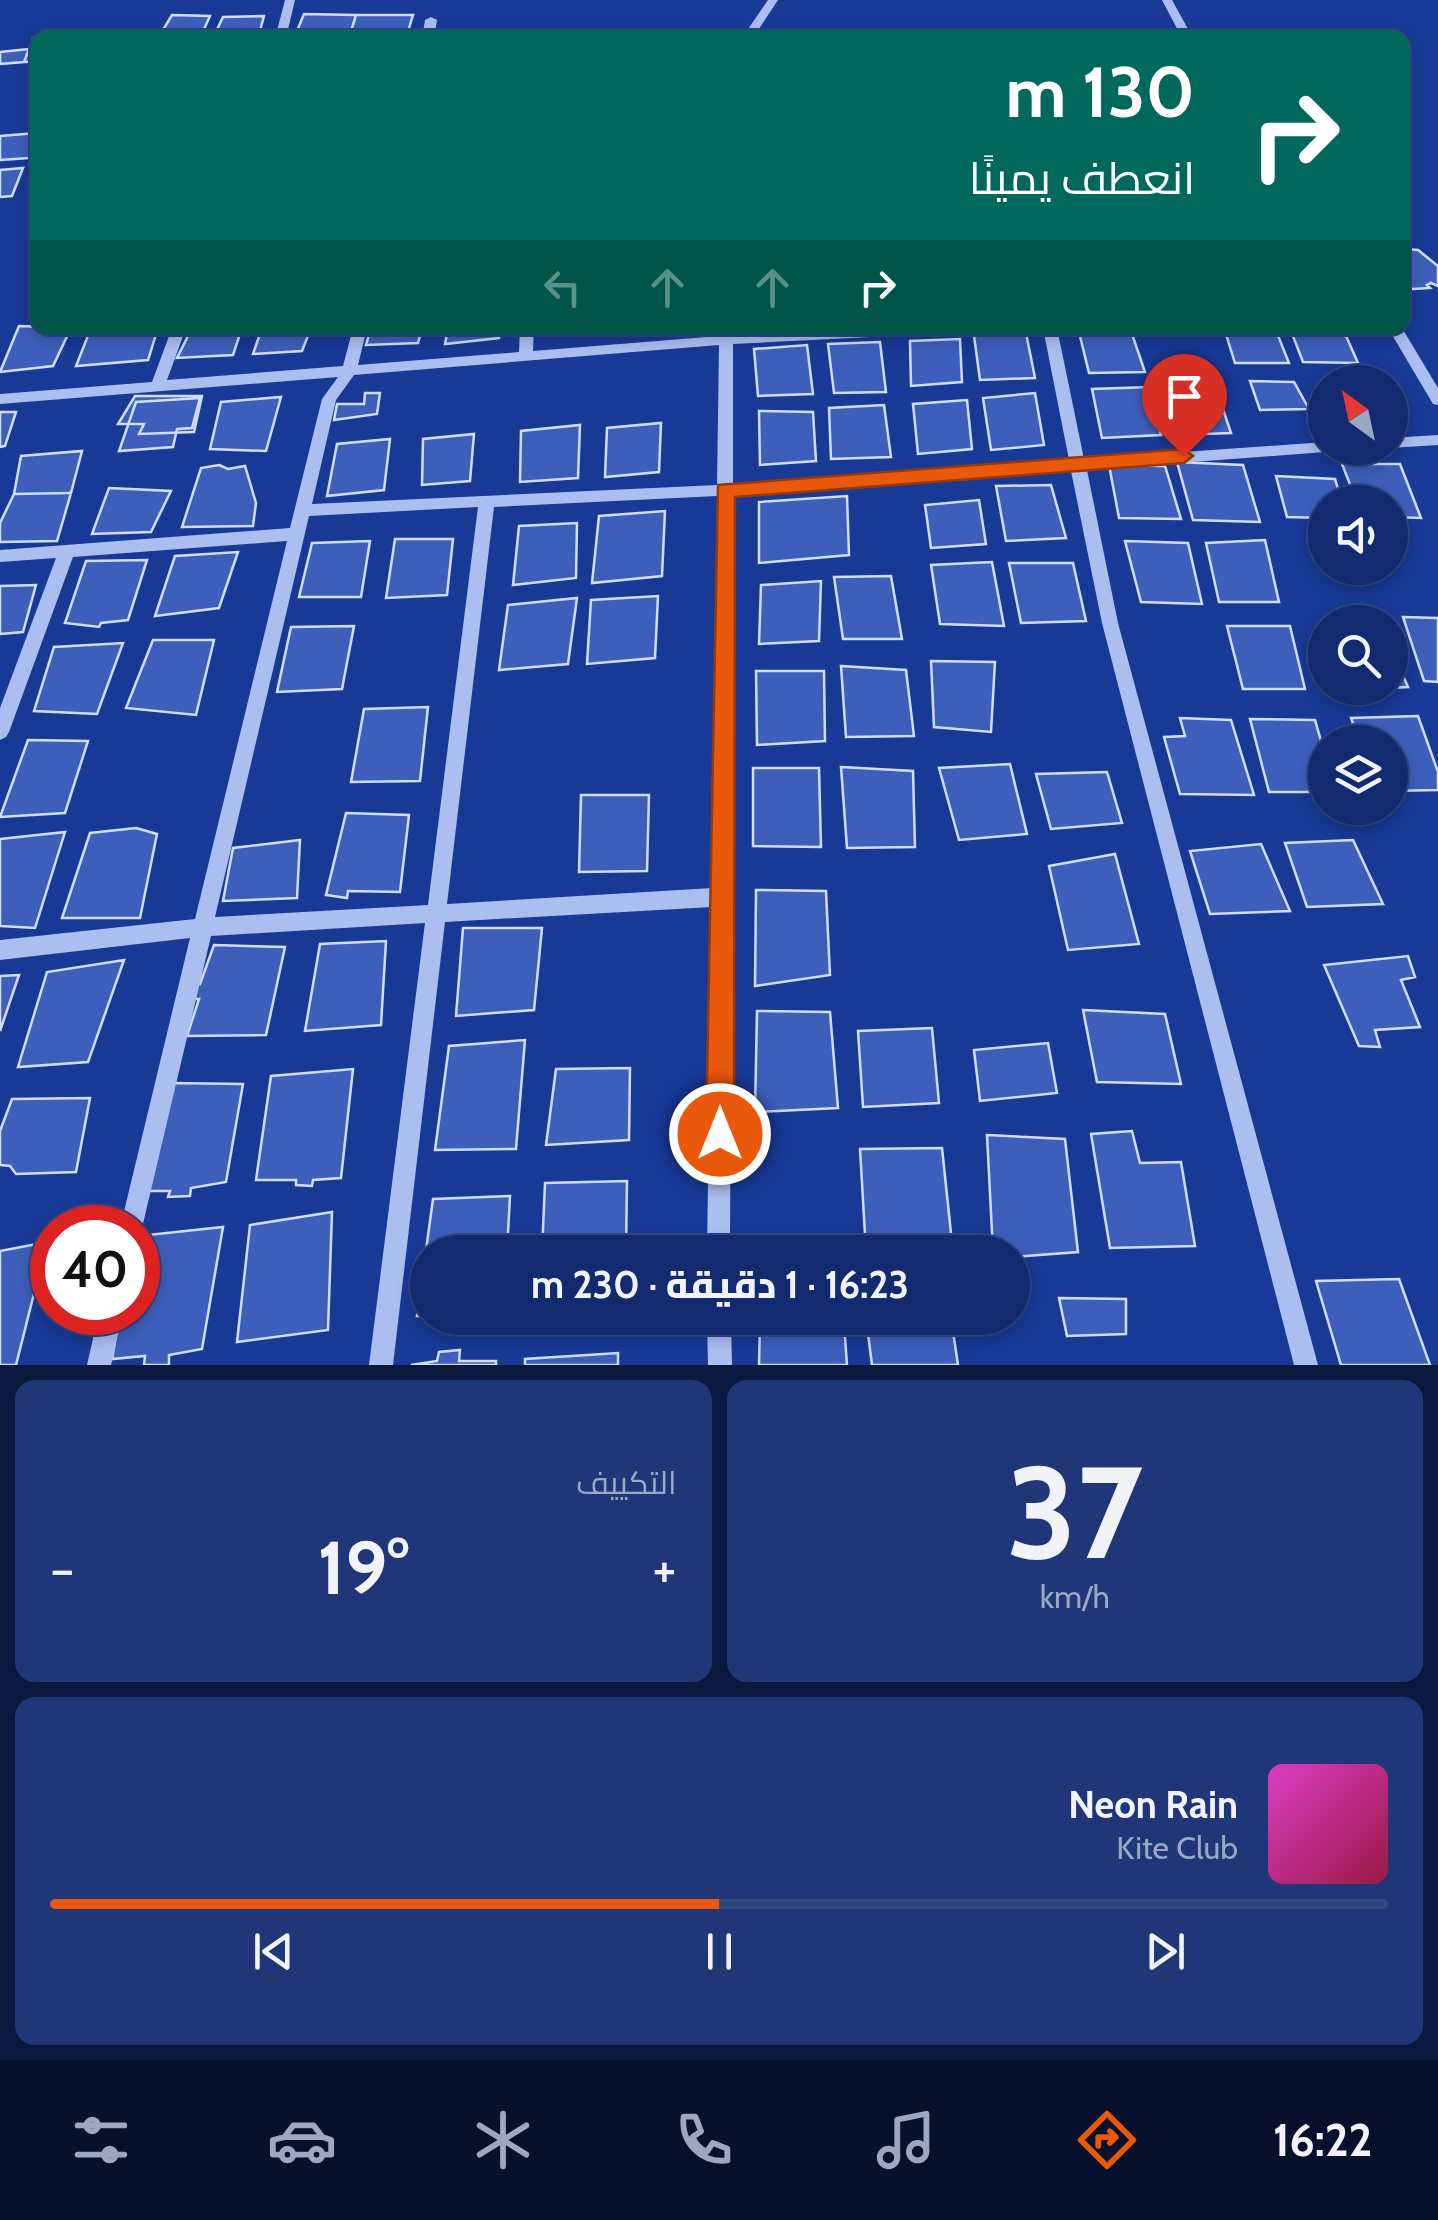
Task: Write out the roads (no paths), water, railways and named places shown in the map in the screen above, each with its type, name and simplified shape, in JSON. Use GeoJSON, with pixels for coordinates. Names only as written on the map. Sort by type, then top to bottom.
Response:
{"type":"FeatureCollection","features":[{"type":"Feature","properties":{"kind":"street"},"geometry":{"type":"LineString","coordinates":[[282,30],[290,0]]}},
{"type":"Feature","properties":{"kind":"street"},"geometry":{"type":"LineString","coordinates":[[753,30],[774,0]]}},
{"type":"Feature","properties":{"kind":"street"},"geometry":{"type":"LineString","coordinates":[[1167,0],[1184,30]]}},
{"type":"Feature","properties":{"kind":"street"},"geometry":{"type":"LineString","coordinates":[[430,30],[432,20]]}},
{"type":"Feature","properties":{"kind":"street"},"geometry":{"type":"LineString","coordinates":[[158,386],[176,335]]}},
{"type":"Feature","properties":{"kind":"street"},"geometry":{"type":"LineString","coordinates":[[137,1205],[329,399],[349,372],[358,335]]}},
{"type":"Feature","properties":{"kind":"street"},"geometry":{"type":"LineString","coordinates":[[526,357],[528,335]]}},
{"type":"Feature","properties":{"kind":"street"},"geometry":{"type":"LineString","coordinates":[[0,399],[526,357],[717,335]]}},
{"type":"Feature","properties":{"kind":"street"},"geometry":{"type":"LineString","coordinates":[[719,1235],[726,335]]}},
{"type":"Feature","properties":{"kind":"street"},"geometry":{"type":"LineString","coordinates":[[1051,335],[1110,623],[1306,1365]]}},
{"type":"Feature","properties":{"kind":"street"},"geometry":{"type":"LineString","coordinates":[[1399,335],[1438,400]]}},
{"type":"Feature","properties":{"kind":"street"},"geometry":{"type":"LineString","coordinates":[[1408,442],[1438,440]]}},
{"type":"Feature","properties":{"kind":"street"},"geometry":{"type":"LineString","coordinates":[[302,510],[725,490],[1308,448]]}},
{"type":"Feature","properties":{"kind":"street"},"geometry":{"type":"LineString","coordinates":[[381,1365],[487,501]]}},
{"type":"Feature","properties":{"kind":"street"},"geometry":{"type":"LineString","coordinates":[[0,556],[297,534]]}},
{"type":"Feature","properties":{"kind":"street"},"geometry":{"type":"LineString","coordinates":[[0,732],[67,551]]}},
{"type":"Feature","properties":{"kind":"street"},"geometry":{"type":"LineString","coordinates":[[0,950],[203,927],[722,897]]}},
{"type":"Feature","properties":{"kind":"street"},"geometry":{"type":"LineString","coordinates":[[98,1365],[105,1335]]}},
{"type":"Feature","properties":{"kind":"street"},"geometry":{"type":"LineString","coordinates":[[719,1335],[720,1365]]}}]}
